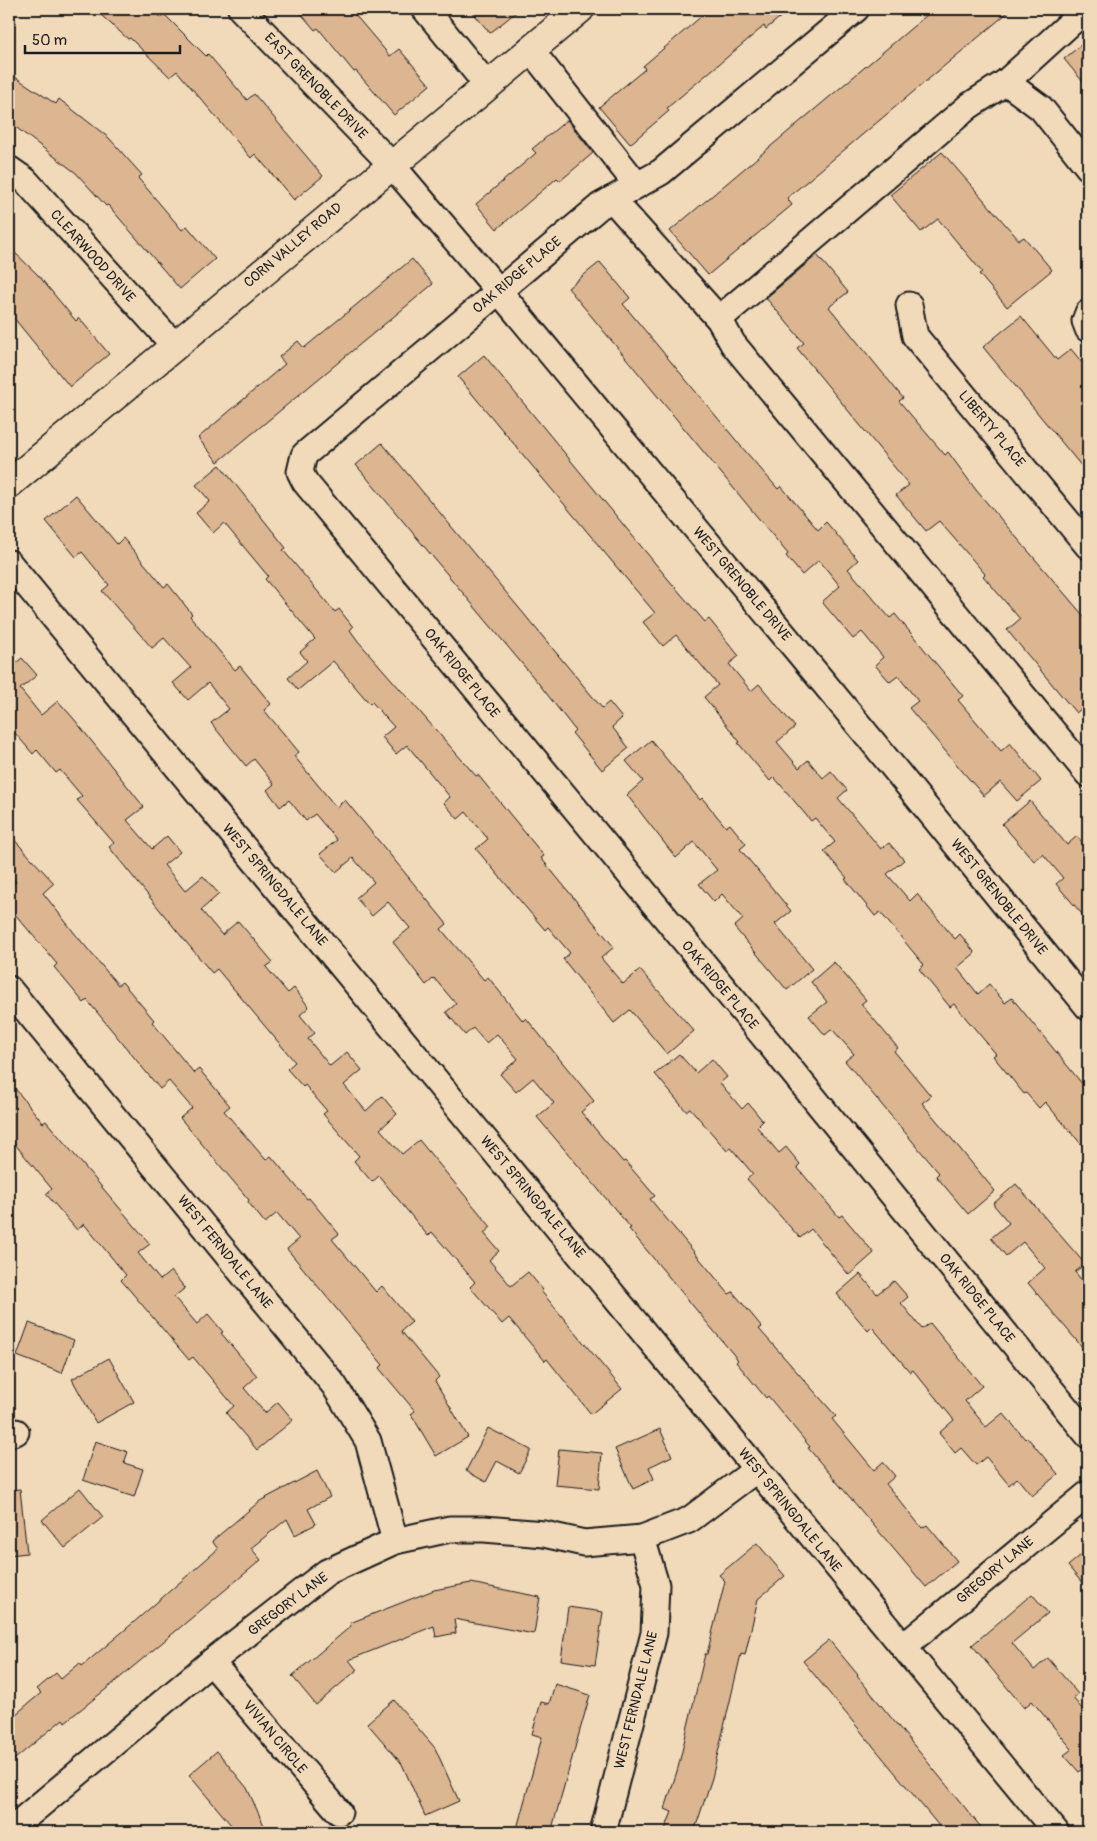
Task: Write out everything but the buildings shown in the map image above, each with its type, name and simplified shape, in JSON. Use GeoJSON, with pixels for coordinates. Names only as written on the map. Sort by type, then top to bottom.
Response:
{"type":"FeatureCollection","features":[{"type":"Feature","properties":{"kind":"main road","name":"CORN VALLEY ROAD"},"geometry":{"type":"LineString","coordinates":[[9,484],[390,164],[580,9]]}},
{"type":"Feature","properties":{"kind":"street","name":"EAST GRENOBLE DRIVE"},"geometry":{"type":"LineString","coordinates":[[241,9],[390,164]]}},
{"type":"Feature","properties":{"kind":"street"},"geometry":{"type":"LineString","coordinates":[[425,9],[487,85]]}},
{"type":"Feature","properties":{"kind":"street","name":"OAK RIDGE PLACE"},"geometry":{"type":"LineString","coordinates":[[856,9],[661,172],[600,206],[498,290],[304,455],[300,472],[305,482],[765,1038],[1088,1435]]}},
{"type":"Feature","properties":{"kind":"street"},"geometry":{"type":"LineString","coordinates":[[719,319],[969,106],[1006,82],[1086,9]]}},
{"type":"Feature","properties":{"kind":"street"},"geometry":{"type":"LineString","coordinates":[[530,49],[637,185]]}},
{"type":"Feature","properties":{"kind":"street"},"geometry":{"type":"LineString","coordinates":[[1006,82],[1041,108],[1088,166]]}},
{"type":"Feature","properties":{"kind":"street","name":"WEST GRENOBLE DRIVE"},"geometry":{"type":"LineString","coordinates":[[390,164],[498,290],[864,730],[1088,1007]]}},
{"type":"Feature","properties":{"kind":"street","name":"CLEARWOOD DRIVE"},"geometry":{"type":"LineString","coordinates":[[9,169],[25,180],[174,345]]}},
{"type":"Feature","properties":{"kind":"street"},"geometry":{"type":"LineString","coordinates":[[612,199],[719,319],[733,344],[1088,774]]}},
{"type":"Feature","properties":{"kind":"street","name":"LIBERTY PLACE"},"geometry":{"type":"LineString","coordinates":[[909,305],[915,336],[1084,533]]}},
{"type":"Feature","properties":{"kind":"street"},"geometry":{"type":"LineString","coordinates":[[1088,313],[1086,321],[1088,329]]}},
{"type":"Feature","properties":{"kind":"street","name":"WEST SPRINGDALE LANE"},"geometry":{"type":"LineString","coordinates":[[9,563],[1056,1832]]}},
{"type":"Feature","properties":{"kind":"street","name":"WEST FERNDALE LANE"},"geometry":{"type":"LineString","coordinates":[[9,989],[334,1384],[368,1441],[396,1541]]}},
{"type":"Feature","properties":{"kind":"street","name":"GREGORY LANE"},"geometry":{"type":"LineString","coordinates":[[9,1831],[211,1662],[327,1572],[396,1541],[458,1529],[484,1529],[544,1534],[584,1542],[642,1538],[689,1520],[757,1469]]}},
{"type":"Feature","properties":{"kind":"street","name":"GREGORY LANE"},"geometry":{"type":"LineString","coordinates":[[903,1647],[1088,1494]]}},
{"type":"Feature","properties":{"kind":"street","name":"WEST FERNDALE LANE"},"geometry":{"type":"LineString","coordinates":[[603,1832],[654,1633],[656,1585],[642,1538]]}},
{"type":"Feature","properties":{"kind":"street","name":"VIVIAN CIRCLE"},"geometry":{"type":"LineString","coordinates":[[211,1662],[338,1812]]}}]}
